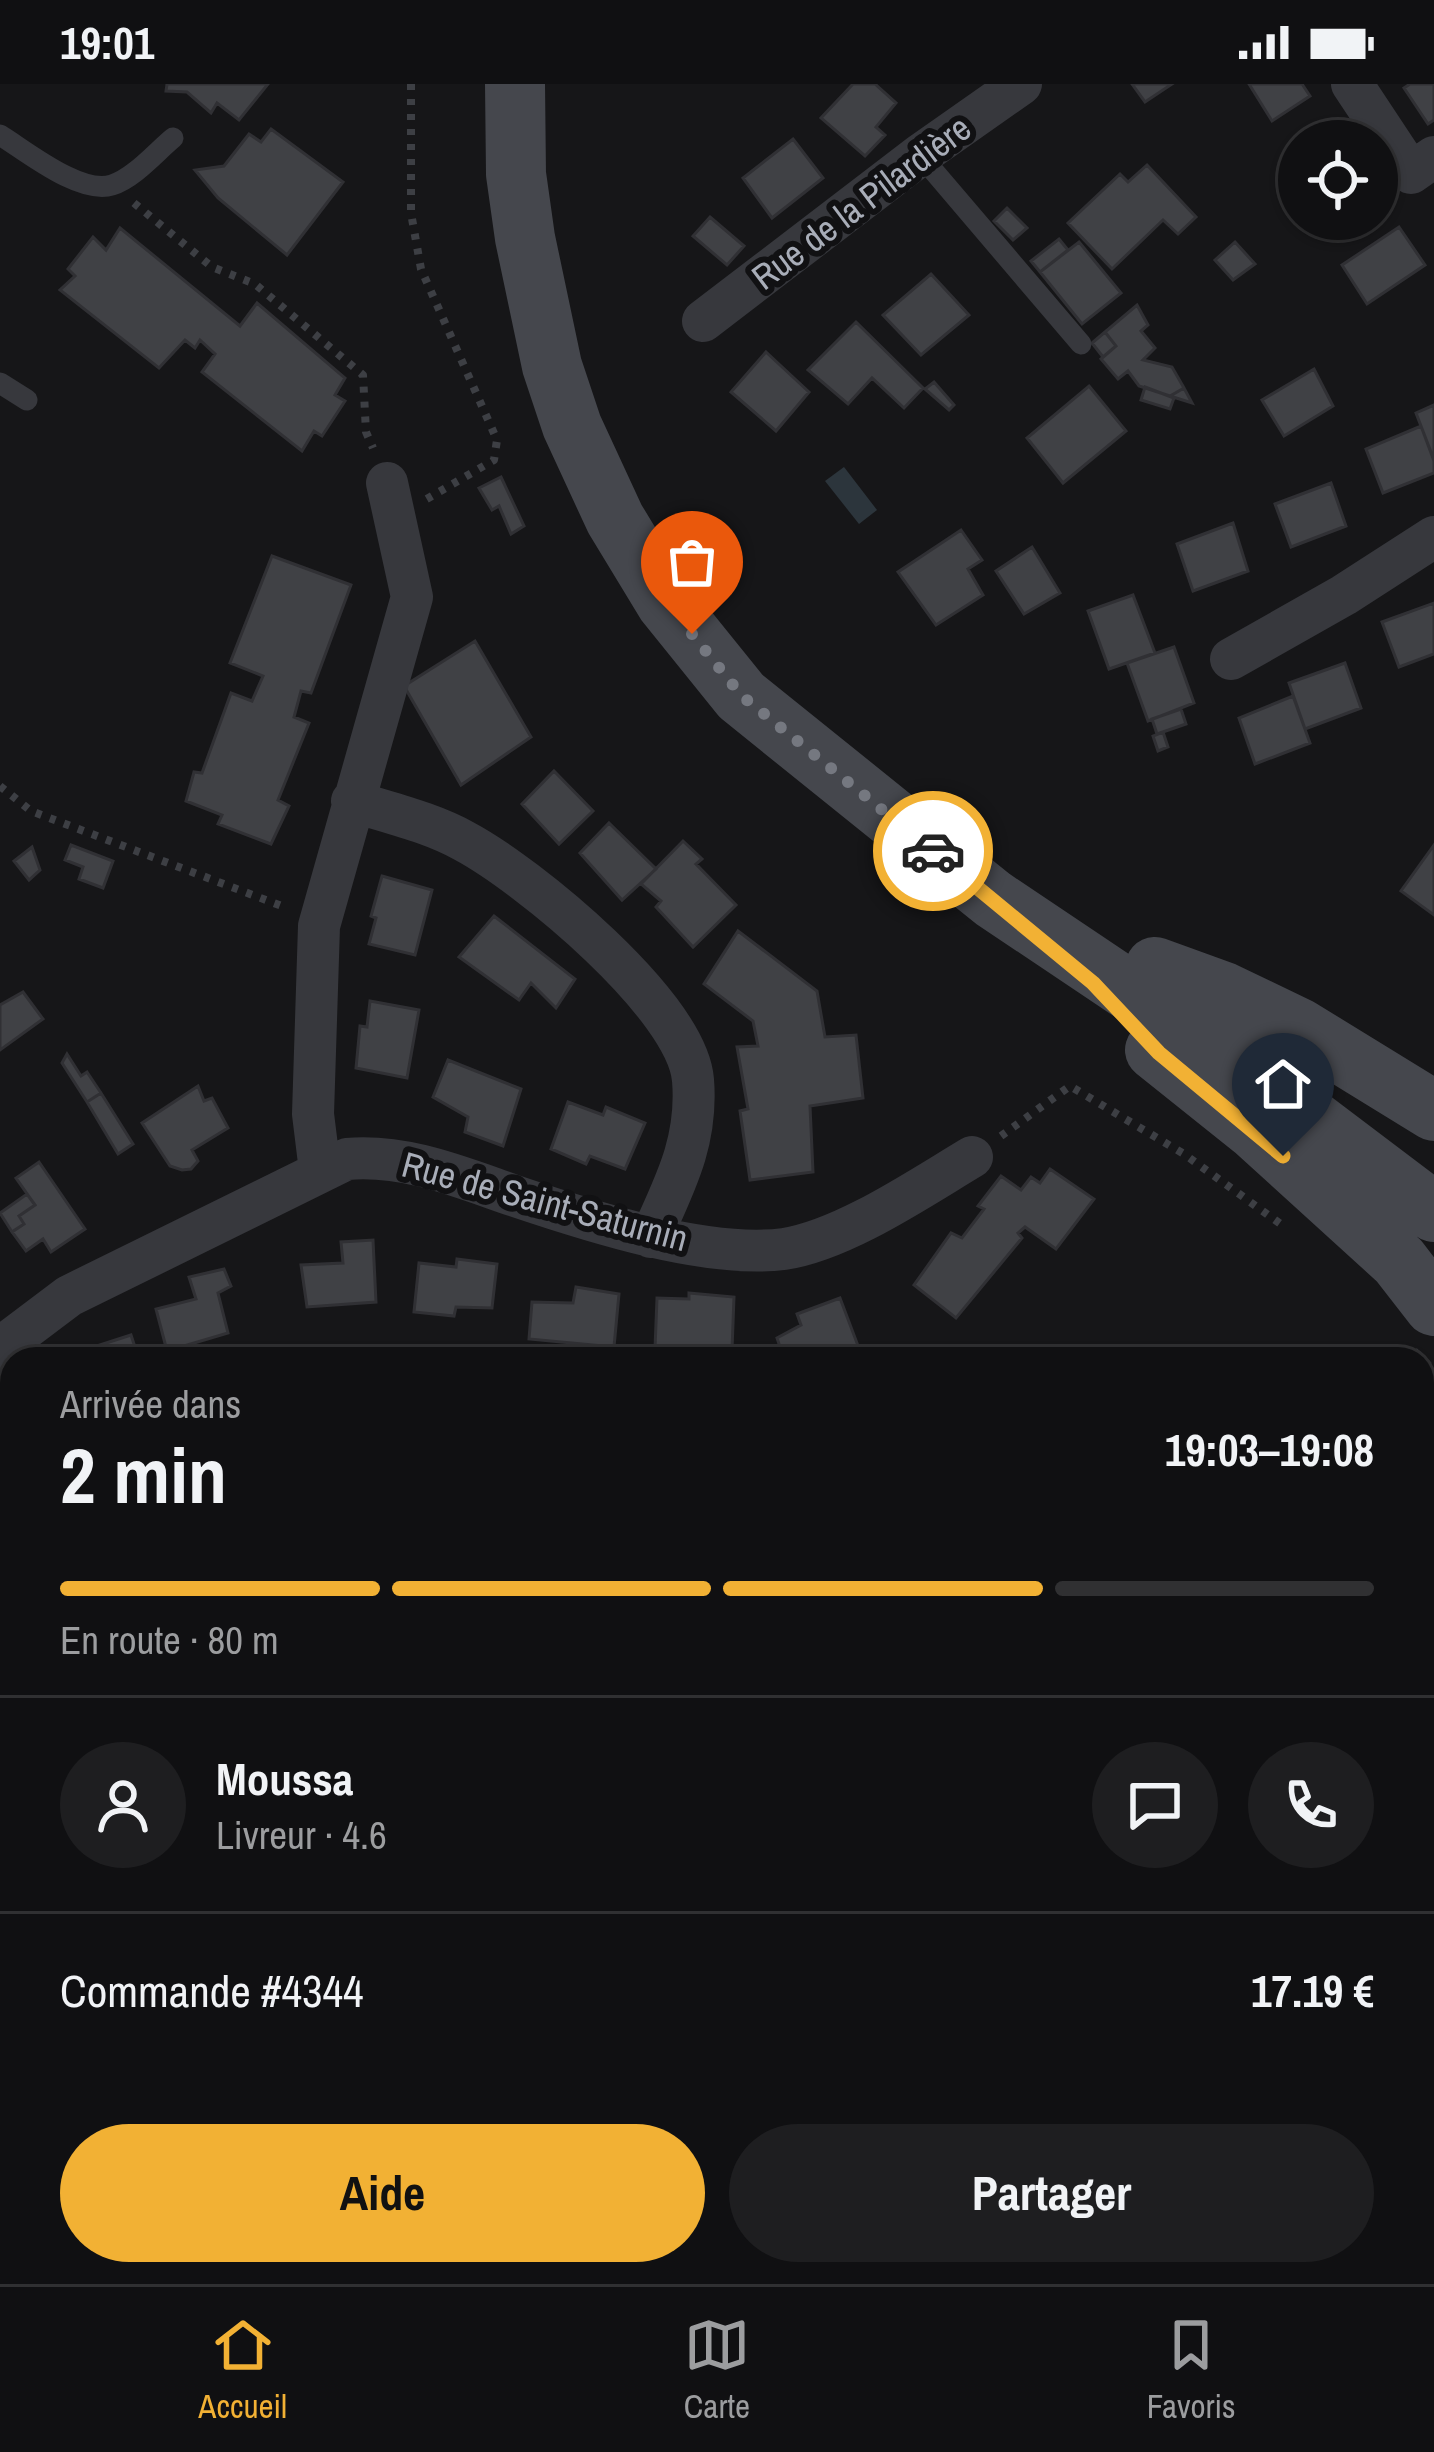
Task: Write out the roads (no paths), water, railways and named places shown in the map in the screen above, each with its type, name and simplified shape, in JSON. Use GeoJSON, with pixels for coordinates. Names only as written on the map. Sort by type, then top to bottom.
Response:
{"type":"FeatureCollection","features":[{"type":"Feature","properties":{"kind":"main road"},"geometry":{"type":"LineString","coordinates":[[515,84],[515,174],[536,298],[572,426],[615,519],[667,604],[742,696],[1093,983],[1159,1053],[1255,1130],[1399,1261],[1419,1323]]}},
{"type":"Feature","properties":{"kind":"main road"},"geometry":{"type":"LineString","coordinates":[[549,84],[561,240],[590,364],[628,466],[688,573],[774,678],[854,752],[1434,1174]]}},
{"type":"Feature","properties":{"kind":"main road"},"geometry":{"type":"LineString","coordinates":[[993,899],[1231,1058],[1434,1212]]}},
{"type":"Feature","properties":{"kind":"main road"},"geometry":{"type":"LineString","coordinates":[[1155,967],[1224,992],[1299,1028],[1434,1111]]}},
{"type":"Feature","properties":{"kind":"street","name":"Rue de la Pilardière"},"geometry":{"type":"LineString","coordinates":[[703,321],[1021,84]]}},
{"type":"Feature","properties":{"kind":"street"},"geometry":{"type":"LineString","coordinates":[[1352,84],[1411,173],[1434,157]]}},
{"type":"Feature","properties":{"kind":"street"},"geometry":{"type":"LineString","coordinates":[[320,1172],[313,1114],[320,926],[412,596],[391,500]]}},
{"type":"Feature","properties":{"kind":"street"},"geometry":{"type":"LineString","coordinates":[[1231,659],[1344,596],[1434,537]]}},
{"type":"Feature","properties":{"kind":"street"},"geometry":{"type":"LineString","coordinates":[[352,801],[464,841],[495,861],[615,960],[671,1022],[686,1048],[693,1076],[688,1156],[650,1237]]}},
{"type":"Feature","properties":{"kind":"street","name":"Rue de Saint-Saturnin"},"geometry":{"type":"LineString","coordinates":[[1,1347],[69,1296],[347,1159],[381,1156],[427,1166],[650,1237],[755,1250],[787,1249],[882,1211],[972,1156]]}},
{"type":"Feature","properties":{"kind":"lane"},"geometry":{"type":"LineString","coordinates":[[0,134],[90,186],[112,185],[172,138]]}},
{"type":"Feature","properties":{"kind":"lane"},"geometry":{"type":"LineString","coordinates":[[920,155],[1081,344]]}},
{"type":"Feature","properties":{"kind":"lane"},"geometry":{"type":"LineString","coordinates":[[0,382],[27,400]]}}]}
